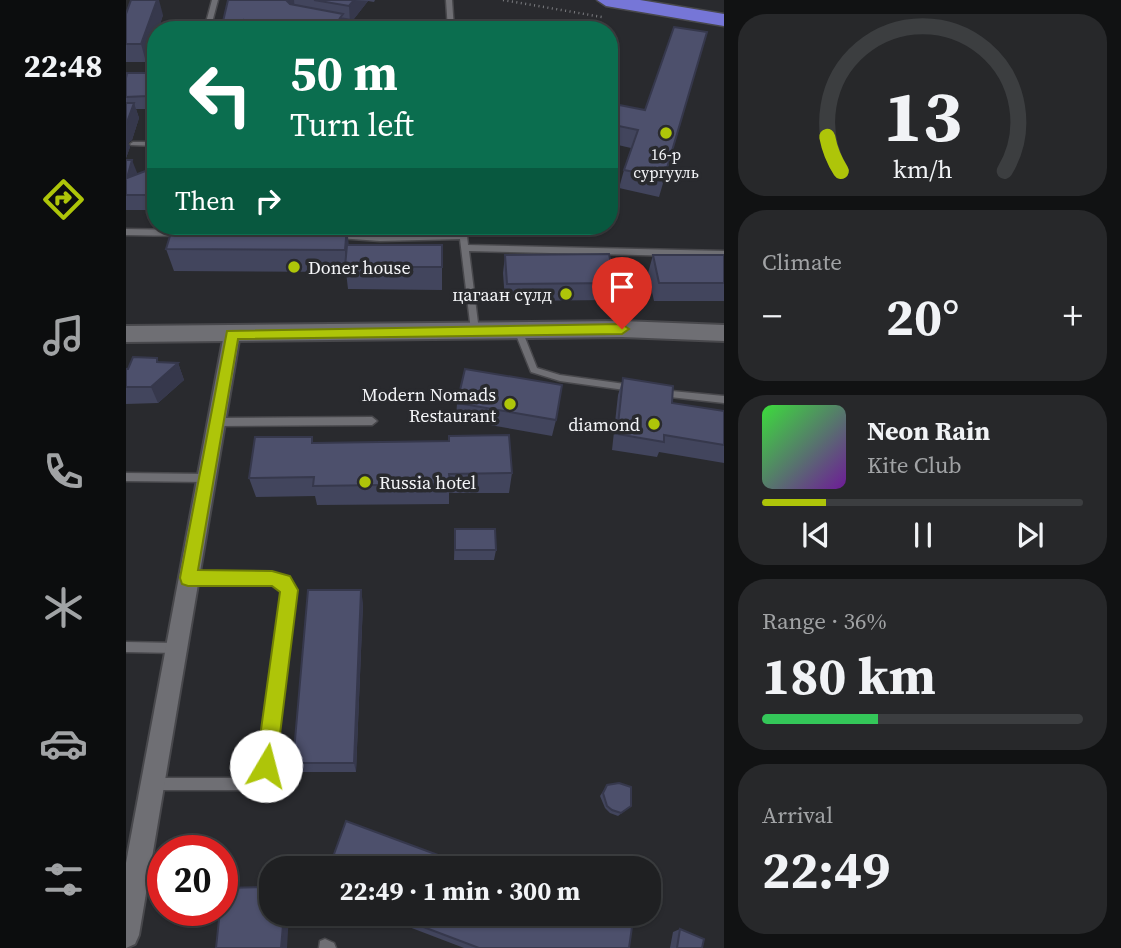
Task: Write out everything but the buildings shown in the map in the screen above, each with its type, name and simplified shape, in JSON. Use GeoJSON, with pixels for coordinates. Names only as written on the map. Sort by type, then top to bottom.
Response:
{"type":"FeatureCollection","features":[{"type":"Feature","properties":{"kind":"highway"},"geometry":{"type":"LineString","coordinates":[[606,0],[724,19]]}},
{"type":"Feature","properties":{"kind":"main road"},"geometry":{"type":"LineString","coordinates":[[126,334],[622,329],[724,334]]}},
{"type":"Feature","properties":{"kind":"street"},"geometry":{"type":"LineString","coordinates":[[126,935],[232,334]]}},
{"type":"Feature","properties":{"kind":"lane"},"geometry":{"type":"LineString","coordinates":[[209,21],[215,0]]}},
{"type":"Feature","properties":{"kind":"lane"},"geometry":{"type":"LineString","coordinates":[[449,0],[450,21]]}},
{"type":"Feature","properties":{"kind":"lane"},"geometry":{"type":"LineString","coordinates":[[133,144],[147,144]]}},
{"type":"Feature","properties":{"kind":"lane"},"geometry":{"type":"LineString","coordinates":[[126,232],[147,232]]}},
{"type":"Feature","properties":{"kind":"lane"},"geometry":{"type":"LineString","coordinates":[[341,235],[380,238],[463,236],[474,331]]}},
{"type":"Feature","properties":{"kind":"lane"},"geometry":{"type":"LineString","coordinates":[[464,248],[724,254]]}},
{"type":"Feature","properties":{"kind":"lane"},"geometry":{"type":"LineString","coordinates":[[518,330],[534,370],[560,378],[638,389]]}},
{"type":"Feature","properties":{"kind":"lane"},"geometry":{"type":"LineString","coordinates":[[651,391],[724,400]]}},
{"type":"Feature","properties":{"kind":"lane"},"geometry":{"type":"LineString","coordinates":[[216,422],[373,421]]}},
{"type":"Feature","properties":{"kind":"lane"},"geometry":{"type":"LineString","coordinates":[[126,477],[206,478]]}},
{"type":"Feature","properties":{"kind":"lane"},"geometry":{"type":"LineString","coordinates":[[152,784],[241,784],[255,779],[266,766],[289,590],[284,582],[272,578],[188,578]]}},
{"type":"Feature","properties":{"kind":"lane"},"geometry":{"type":"LineString","coordinates":[[126,647],[176,648]]}},
{"type":"Feature","properties":{"kind":"place","name":"16-р сургууль"},"geometry":{"type":"Point","coordinates":[666,133]}},
{"type":"Feature","properties":{"kind":"place","name":"Doner house"},"geometry":{"type":"Point","coordinates":[294,267]}},
{"type":"Feature","properties":{"kind":"place","name":"цагаан сүлд"},"geometry":{"type":"Point","coordinates":[566,294]}},
{"type":"Feature","properties":{"kind":"place","name":"Modern Nomads Restaurant"},"geometry":{"type":"Point","coordinates":[510,404]}},
{"type":"Feature","properties":{"kind":"place","name":"diamond"},"geometry":{"type":"Point","coordinates":[654,424]}},
{"type":"Feature","properties":{"kind":"place","name":"Russia hotel"},"geometry":{"type":"Point","coordinates":[365,482]}},
{"type":"Feature","properties":{"kind":"route"},"geometry":{"type":"LineString","coordinates":[[266,766],[289,590],[284,582],[272,578],[188,578],[232,334],[622,329]]}}]}
